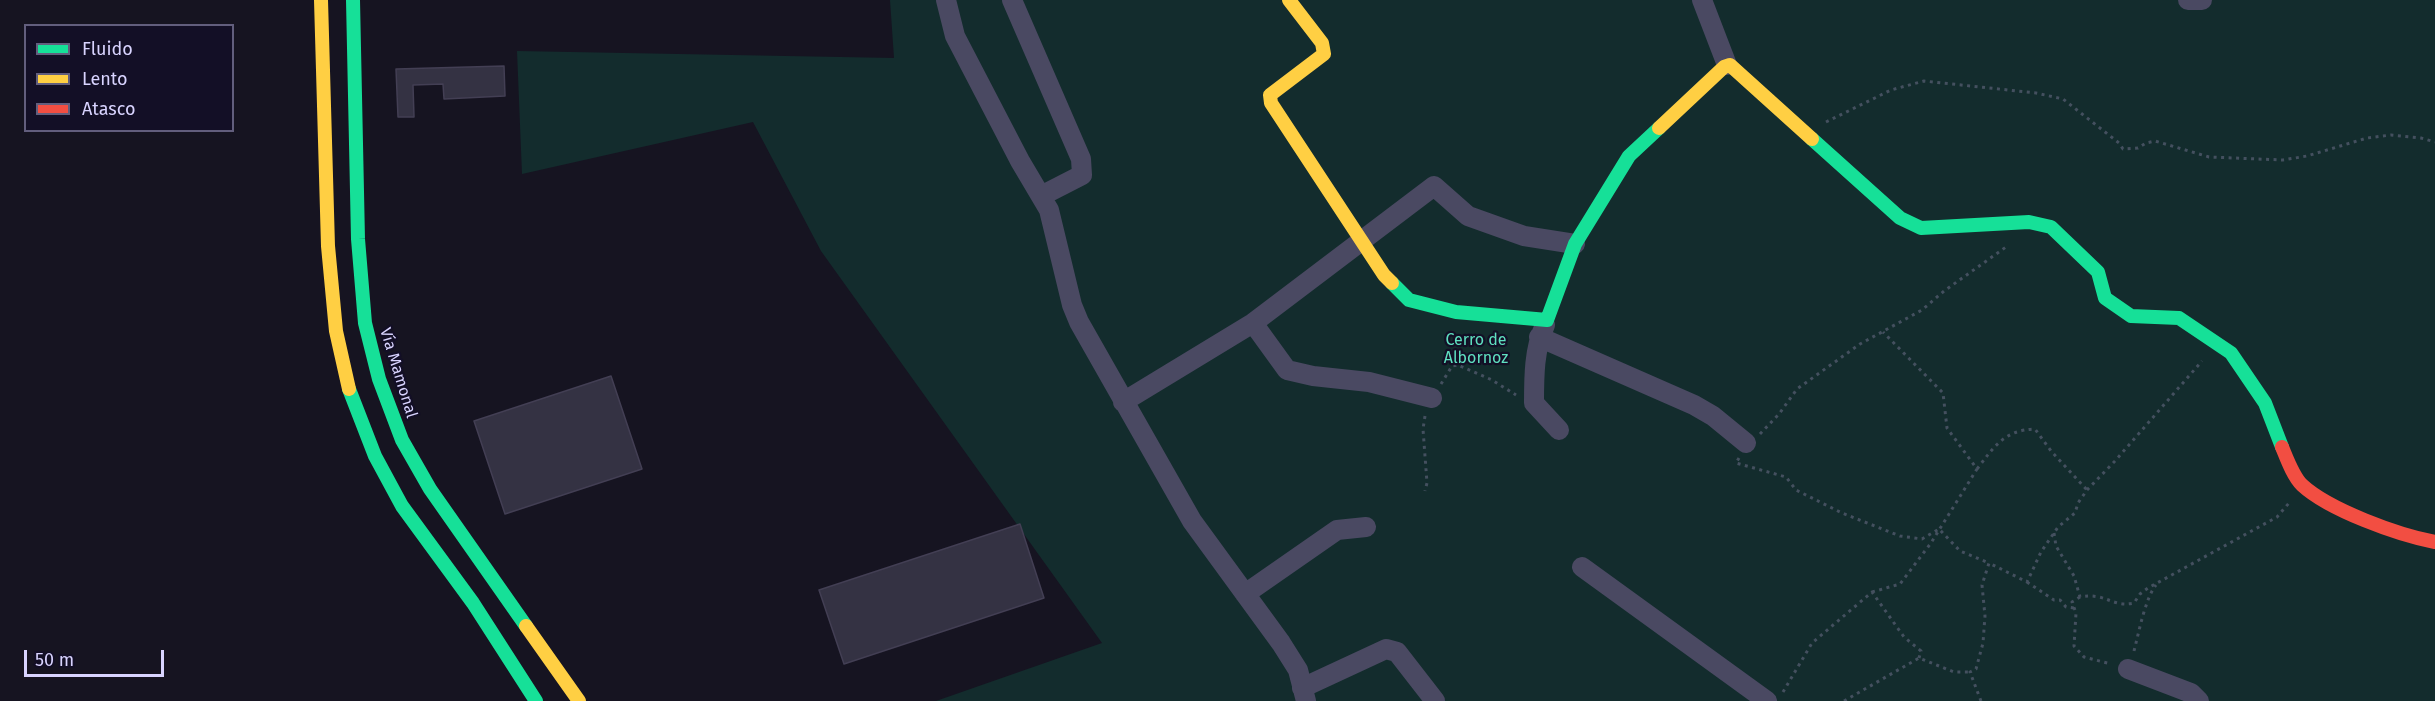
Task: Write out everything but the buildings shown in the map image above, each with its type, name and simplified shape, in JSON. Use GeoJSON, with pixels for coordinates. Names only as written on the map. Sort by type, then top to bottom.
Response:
{"type":"FeatureCollection","features":[{"type":"Feature","properties":{"kind":"street"},"geometry":{"type":"LineString","coordinates":[[321,0],[328,246],[336,331],[350,393],[375,456],[402,506],[472,603],[536,701]]}},
{"type":"Feature","properties":{"kind":"street","name":"Vía Mamonal"},"geometry":{"type":"LineString","coordinates":[[353,0],[358,239],[365,323],[379,379],[402,440],[430,489],[579,701]]}},
{"type":"Feature","properties":{"kind":"street"},"geometry":{"type":"LineString","coordinates":[[946,0],[955,36],[1020,161],[1049,210],[1072,305],[1079,322],[1192,521],[1298,670],[1304,694],[1386,649],[1397,652],[1435,701]]}},
{"type":"Feature","properties":{"kind":"street"},"geometry":{"type":"LineString","coordinates":[[1012,0],[1081,159],[1082,175],[1041,196]]}},
{"type":"Feature","properties":{"kind":"street"},"geometry":{"type":"LineString","coordinates":[[1289,0],[1322,43],[1324,54],[1270,95],[1271,103],[1384,275],[1409,300],[1543,329],[1694,405],[1713,416],[1746,443]]}},
{"type":"Feature","properties":{"kind":"street"},"geometry":{"type":"LineString","coordinates":[[1702,0],[1727,65],[1730,65],[1900,218],[1921,228],[2030,222],[2051,227],[2098,273],[2105,298],[2131,316],[2179,318],[2231,353],[2265,403],[2287,460],[2301,484],[2343,511],[2415,538],[2435,542]]}},
{"type":"Feature","properties":{"kind":"street"},"geometry":{"type":"LineString","coordinates":[[2187,0],[2202,0]]}},
{"type":"Feature","properties":{"kind":"street"},"geometry":{"type":"LineString","coordinates":[[1559,430],[1534,403],[1534,374],[1543,329],[1575,244],[1629,156],[1727,65]]}},
{"type":"Feature","properties":{"kind":"street"},"geometry":{"type":"LineString","coordinates":[[1123,402],[1253,323],[1434,186],[1468,216],[1524,237],[1575,244]]}},
{"type":"Feature","properties":{"kind":"street"},"geometry":{"type":"LineString","coordinates":[[1253,323],[1287,370],[1313,376],[1369,382],[1432,398]]}},
{"type":"Feature","properties":{"kind":"street"},"geometry":{"type":"LineString","coordinates":[[1245,594],[1337,530],[1366,527]]}},
{"type":"Feature","properties":{"kind":"street"},"geometry":{"type":"LineString","coordinates":[[1582,567],[1767,701]]}},
{"type":"Feature","properties":{"kind":"street"},"geometry":{"type":"LineString","coordinates":[[2128,669],[2191,693],[2199,701]]}},
{"type":"Feature","properties":{"kind":"path"},"geometry":{"type":"LineString","coordinates":[[1806,133],[1891,90],[1924,81],[2036,93],[2063,99],[2119,143],[2123,149],[2130,150],[2155,141],[2209,157],[2283,160],[2307,156],[2367,138],[2391,135],[2435,142]]}},
{"type":"Feature","properties":{"kind":"path"},"geometry":{"type":"LineString","coordinates":[[1939,529],[1922,539],[1900,536],[1842,513],[1796,490],[1786,477],[1736,463],[1746,443],[1761,434],[1797,389],[1860,344],[1922,310],[1944,291],[1971,274],[2010,244],[2030,222]]}},
{"type":"Feature","properties":{"kind":"path"},"geometry":{"type":"LineString","coordinates":[[1883,332],[1943,393],[1947,428],[1977,469]]}},
{"type":"Feature","properties":{"kind":"path"},"geometry":{"type":"LineString","coordinates":[[2027,582],[2041,552],[2054,533],[2075,513],[2078,503],[2087,490],[2217,344]]}},
{"type":"Feature","properties":{"kind":"path"},"geometry":{"type":"LineString","coordinates":[[1425,491],[1427,483],[1423,429],[1426,410],[1452,366],[1458,365],[1534,403]]}},
{"type":"Feature","properties":{"kind":"path"},"geometry":{"type":"LineString","coordinates":[[1778,701],[1812,644],[1872,592],[1900,584],[1939,529],[1977,469],[2002,438],[2023,429],[2035,429],[2051,451],[2087,490]]}},
{"type":"Feature","properties":{"kind":"path"},"geometry":{"type":"LineString","coordinates":[[2157,583],[2148,595],[2148,604],[2128,669],[2084,657],[2074,646],[2076,629],[2072,602],[2080,597],[2092,595],[2101,596],[2123,606],[2134,603],[2140,594],[2157,583],[2277,517],[2289,504],[2296,475]]}},
{"type":"Feature","properties":{"kind":"path"},"geometry":{"type":"LineString","coordinates":[[1939,529],[1960,551],[2027,582],[2054,600],[2060,600],[2066,607],[2074,608]]}},
{"type":"Feature","properties":{"kind":"path"},"geometry":{"type":"LineString","coordinates":[[2054,533],[2056,546],[2074,576],[2080,597]]}},
{"type":"Feature","properties":{"kind":"path"},"geometry":{"type":"LineString","coordinates":[[1919,658],[1954,672],[1970,672],[1976,669],[1983,643],[1985,616],[1982,585],[1989,563]]}},
{"type":"Feature","properties":{"kind":"path"},"geometry":{"type":"LineString","coordinates":[[1845,701],[1919,658],[1921,651],[1904,637],[1872,592]]}},
{"type":"Feature","properties":{"kind":"path"},"geometry":{"type":"LineString","coordinates":[[1970,672],[1981,701]]}},
{"type":"Feature","properties":{"kind":"green space","name":"Cerro de Albornoz"},"geometry":{"type":"Polygon","coordinates":[[[890,0],[2435,0],[2435,701],[936,701],[1102,643],[821,251],[753,122],[522,174],[517,51],[894,58],[890,0]]]}},
{"type":"Feature","properties":{"kind":"traffic: fast"},"geometry":{"type":"LineString","coordinates":[[353,0],[358,239],[365,323],[379,379],[402,440],[430,489],[526,626]]}},
{"type":"Feature","properties":{"kind":"traffic: fast"},"geometry":{"type":"LineString","coordinates":[[1392,283],[1409,300],[1456,312],[1547,320],[1575,244],[1629,156],[1659,128]]}},
{"type":"Feature","properties":{"kind":"traffic: fast"},"geometry":{"type":"LineString","coordinates":[[1812,139],[1900,218],[1921,228],[2029,222],[2051,227],[2098,272],[2105,298],[2131,316],[2179,318],[2231,353],[2265,403],[2282,447]]}},
{"type":"Feature","properties":{"kind":"traffic: fast"},"geometry":{"type":"LineString","coordinates":[[349,389],[375,456],[402,506],[473,603],[536,701]]}},
{"type":"Feature","properties":{"kind":"traffic: slow"},"geometry":{"type":"LineString","coordinates":[[321,0],[328,246],[336,331],[349,389]]}},
{"type":"Feature","properties":{"kind":"traffic: slow"},"geometry":{"type":"LineString","coordinates":[[1289,0],[1322,43],[1324,54],[1270,95],[1271,103],[1384,275],[1392,283]]}},
{"type":"Feature","properties":{"kind":"traffic: slow"},"geometry":{"type":"LineString","coordinates":[[1659,128],[1724,67],[1730,65],[1812,139]]}},
{"type":"Feature","properties":{"kind":"traffic: slow"},"geometry":{"type":"LineString","coordinates":[[526,626],[579,701]]}},
{"type":"Feature","properties":{"kind":"traffic: jam"},"geometry":{"type":"LineString","coordinates":[[2282,447],[2296,477],[2314,494],[2365,520],[2402,534],[2435,542]]}}]}
